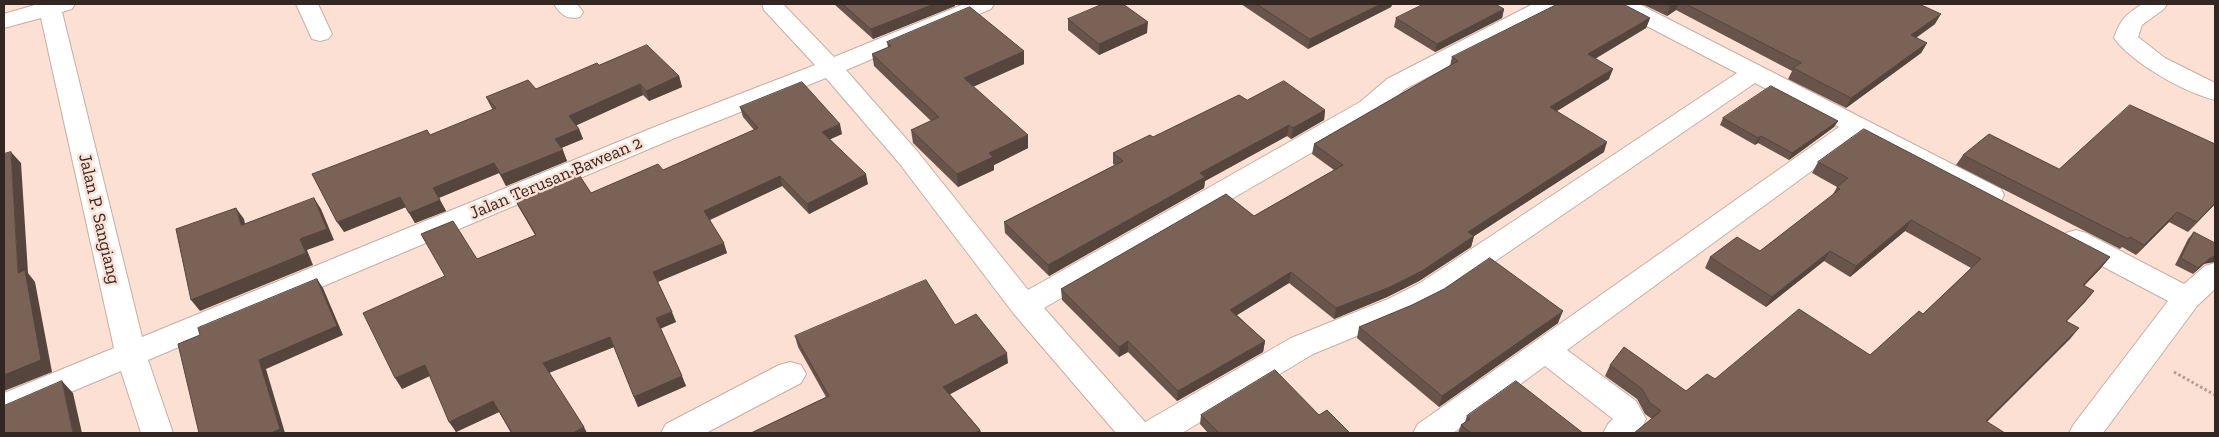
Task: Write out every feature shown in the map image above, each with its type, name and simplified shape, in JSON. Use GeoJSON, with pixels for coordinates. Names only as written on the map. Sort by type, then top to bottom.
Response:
{"type":"FeatureCollection","features":[{"type":"Feature","properties":{"kind":"street"},"geometry":{"type":"LineString","coordinates":[[307,4],[320,34]]}},
{"type":"Feature","properties":{"kind":"street","name":"Jalan Terusan Bawean 2"},"geometry":{"type":"LineString","coordinates":[[4,407],[657,136],[984,4]]}},
{"type":"Feature","properties":{"kind":"street"},"geometry":{"type":"LineString","coordinates":[[1024,306],[1369,108],[1396,84],[1550,4]]}},
{"type":"Feature","properties":{"kind":"street"},"geometry":{"type":"LineString","coordinates":[[1622,4],[2014,207]]}},
{"type":"Feature","properties":{"kind":"street"},"geometry":{"type":"LineString","coordinates":[[2156,4],[2131,22],[2126,38],[2139,52],[2166,70],[2215,92]]}},
{"type":"Feature","properties":{"kind":"street"},"geometry":{"type":"LineString","coordinates":[[4,21],[54,5]]}},
{"type":"Feature","properties":{"kind":"street","name":"Jalan P. Sangiang"},"geometry":{"type":"LineString","coordinates":[[54,5],[131,355],[157,433]]}},
{"type":"Feature","properties":{"kind":"street"},"geometry":{"type":"LineString","coordinates":[[772,5],[908,157],[1024,306],[1135,433]]}},
{"type":"Feature","properties":{"kind":"street"},"geometry":{"type":"LineString","coordinates":[[1155,433],[1302,346],[1430,291],[1755,72]]}},
{"type":"Feature","properties":{"kind":"street"},"geometry":{"type":"LineString","coordinates":[[1429,433],[1858,125]]}},
{"type":"Feature","properties":{"kind":"street"},"geometry":{"type":"LineString","coordinates":[[2058,230],[2188,298]]}},
{"type":"Feature","properties":{"kind":"street"},"geometry":{"type":"LineString","coordinates":[[2085,433],[2188,298],[2215,273]]}},
{"type":"Feature","properties":{"kind":"street"},"geometry":{"type":"LineString","coordinates":[[1546,350],[1625,410],[1630,419],[1626,428],[1619,433]]}},
{"type":"Feature","properties":{"kind":"street"},"geometry":{"type":"LineString","coordinates":[[677,433],[790,374]]}},
{"type":"Feature","properties":{"kind":"path"},"geometry":{"type":"LineString","coordinates":[[2144,355],[2215,395]]}},
{"type":"Feature","properties":{"kind":"building"},"geometry":{"type":"Polygon","coordinates":[[[843,4],[934,4],[871,29],[843,4]]]}},
{"type":"Feature","properties":{"kind":"building"},"geometry":{"type":"Polygon","coordinates":[[[1103,4],[1123,4],[1148,22],[1099,44],[1068,19],[1103,4]]]}},
{"type":"Feature","properties":{"kind":"building"},"geometry":{"type":"Polygon","coordinates":[[[1257,4],[1381,4],[1310,39],[1257,4]]]}},
{"type":"Feature","properties":{"kind":"building"},"geometry":{"type":"Polygon","coordinates":[[[1424,4],[1495,4],[1504,9],[1437,44],[1396,18],[1424,4]]]}},
{"type":"Feature","properties":{"kind":"building"},"geometry":{"type":"Polygon","coordinates":[[[1558,4],[1623,4],[1650,18],[1588,54],[1613,69],[1550,107],[1607,142],[1468,232],[1474,236],[1422,271],[1390,287],[1336,308],[1291,272],[1230,310],[1265,341],[1178,391],[1128,341],[1119,347],[1061,289],[1226,194],[1254,216],[1343,165],[1314,144],[1458,61],[1452,57],[1558,4]]]}},
{"type":"Feature","properties":{"kind":"building"},"geometry":{"type":"Polygon","coordinates":[[[1686,4],[1919,4],[1941,14],[1911,35],[1927,43],[1851,98],[1793,68],[1801,63],[1686,4]]]}},
{"type":"Feature","properties":{"kind":"building"},"geometry":{"type":"Polygon","coordinates":[[[970,7],[1024,51],[964,78],[1028,135],[989,153],[993,157],[957,174],[911,130],[939,117],[872,54],[891,46],[887,42],[970,7]]]}},
{"type":"Feature","properties":{"kind":"building"},"geometry":{"type":"Polygon","coordinates":[[[647,45],[679,76],[646,91],[640,84],[569,116],[579,129],[555,139],[563,150],[501,175],[494,163],[433,188],[440,200],[409,213],[400,197],[337,222],[312,174],[427,130],[430,135],[496,108],[486,97],[528,80],[536,89],[597,63],[599,65],[647,45]]]}},
{"type":"Feature","properties":{"kind":"building"},"geometry":{"type":"Polygon","coordinates":[[[1284,81],[1325,110],[1293,128],[1289,125],[1200,173],[1205,177],[1048,265],[1004,222],[1123,161],[1113,153],[1150,135],[1153,137],[1239,95],[1247,100],[1284,81]]]}},
{"type":"Feature","properties":{"kind":"building"},"geometry":{"type":"Polygon","coordinates":[[[802,82],[840,124],[822,132],[866,174],[807,204],[780,176],[704,211],[724,243],[653,272],[672,312],[656,318],[682,376],[634,397],[610,337],[543,363],[584,427],[573,433],[512,433],[493,401],[449,422],[425,365],[395,378],[363,313],[445,276],[421,234],[453,221],[477,259],[536,235],[513,196],[576,170],[591,193],[658,164],[663,170],[758,128],[740,107],[802,82]]]}},
{"type":"Feature","properties":{"kind":"building"},"geometry":{"type":"Polygon","coordinates":[[[1771,86],[1838,121],[1792,153],[1761,136],[1758,138],[1723,118],[1771,86]]]}},
{"type":"Feature","properties":{"kind":"building"},"geometry":{"type":"Polygon","coordinates":[[[2130,105],[2215,144],[2215,203],[2197,222],[2177,212],[2144,245],[2130,237],[2128,239],[1963,155],[1989,134],[2059,169],[2130,105]]]}},
{"type":"Feature","properties":{"kind":"building"},"geometry":{"type":"Polygon","coordinates":[[[1864,129],[2110,257],[2083,285],[2094,291],[2066,321],[2079,328],[1986,421],[2005,433],[1634,433],[1661,411],[1650,403],[1642,389],[1610,365],[1624,347],[1686,391],[1707,374],[1715,379],[1799,309],[1870,355],[1919,311],[1923,314],[1981,259],[1911,220],[1856,266],[1830,251],[1772,297],[1710,257],[1737,237],[1760,251],[1840,189],[1837,187],[1848,178],[1818,162],[1864,129]]]}},
{"type":"Feature","properties":{"kind":"building"},"geometry":{"type":"Polygon","coordinates":[[[11,152],[18,273],[25,270],[41,360],[4,375],[4,154],[11,152]]]}},
{"type":"Feature","properties":{"kind":"building"},"geometry":{"type":"Polygon","coordinates":[[[314,198],[327,229],[300,239],[306,253],[191,300],[176,229],[236,208],[241,225],[314,198]]]}},
{"type":"Feature","properties":{"kind":"building"},"geometry":{"type":"Polygon","coordinates":[[[2194,232],[2215,243],[2215,256],[2198,268],[2181,258],[2194,232]]]}},
{"type":"Feature","properties":{"kind":"building"},"geometry":{"type":"Polygon","coordinates":[[[1490,258],[1563,311],[1442,396],[1359,327],[1412,305],[1444,289],[1490,258]]]}},
{"type":"Feature","properties":{"kind":"building"},"geometry":{"type":"Polygon","coordinates":[[[317,279],[337,326],[259,360],[280,429],[271,433],[199,433],[178,344],[200,335],[198,328],[317,279]]]}},
{"type":"Feature","properties":{"kind":"building"},"geometry":{"type":"Polygon","coordinates":[[[926,280],[955,325],[976,314],[1007,353],[943,387],[980,430],[975,433],[751,433],[829,396],[795,336],[926,280]]]}},
{"type":"Feature","properties":{"kind":"building"},"geometry":{"type":"Polygon","coordinates":[[[1275,370],[1319,415],[1327,410],[1350,433],[1219,433],[1201,415],[1275,370]]]}},
{"type":"Feature","properties":{"kind":"building"},"geometry":{"type":"Polygon","coordinates":[[[62,381],[73,433],[4,433],[4,406],[62,381]]]}},
{"type":"Feature","properties":{"kind":"building"},"geometry":{"type":"Polygon","coordinates":[[[1516,381],[1583,433],[1471,433],[1461,425],[1470,419],[1467,416],[1516,381]]]}}]}
